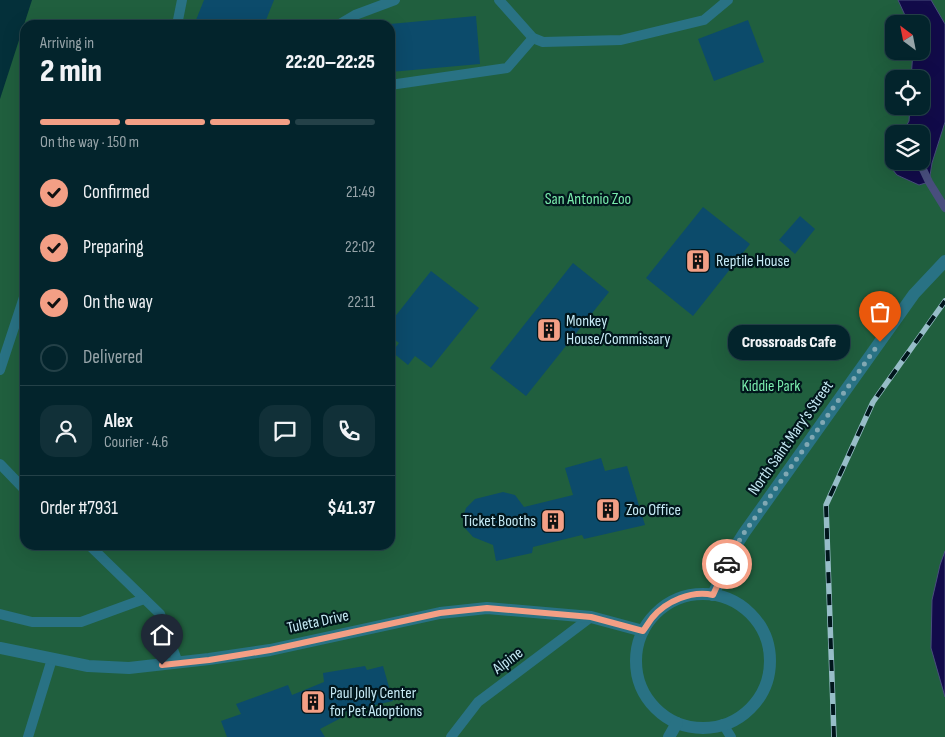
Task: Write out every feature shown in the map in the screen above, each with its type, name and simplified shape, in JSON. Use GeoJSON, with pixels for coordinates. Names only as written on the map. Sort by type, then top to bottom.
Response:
{"type":"FeatureCollection","features":[{"type":"Feature","properties":{"kind":"street","name":"North Saint Mary's Street"},"geometry":{"type":"LineString","coordinates":[[713,595],[732,552],[744,533],[914,294],[945,261]]}},
{"type":"Feature","properties":{"kind":"street"},"geometry":{"type":"LineString","coordinates":[[693,595],[713,595],[740,605],[753,617],[764,632],[769,648],[770,666],[766,684],[758,699],[746,712],[731,722],[714,727],[696,728],[677,723],[659,712],[645,695],[637,674],[636,652],[643,631],[652,618],[664,607],[693,595]]}},
{"type":"Feature","properties":{"kind":"street","name":"Tuleta Drive"},"geometry":{"type":"LineString","coordinates":[[0,648],[88,666],[129,668],[270,650],[440,613],[487,608],[591,617],[643,631]]}},
{"type":"Feature","properties":{"kind":"street"},"geometry":{"type":"LineString","coordinates":[[669,737],[677,723]]}},
{"type":"Feature","properties":{"kind":"lane"},"geometry":{"type":"LineString","coordinates":[[178,20],[182,0]]}},
{"type":"Feature","properties":{"kind":"lane"},"geometry":{"type":"LineString","coordinates":[[346,20],[395,0]]}},
{"type":"Feature","properties":{"kind":"lane"},"geometry":{"type":"LineString","coordinates":[[499,0],[532,38],[543,42],[621,40],[704,20],[728,0]]}},
{"type":"Feature","properties":{"kind":"lane"},"geometry":{"type":"LineString","coordinates":[[395,84],[508,68],[532,38]]}},
{"type":"Feature","properties":{"kind":"lane"},"geometry":{"type":"LineString","coordinates":[[0,370],[20,309]]}},
{"type":"Feature","properties":{"kind":"lane"},"geometry":{"type":"LineString","coordinates":[[0,464],[20,485]]}},
{"type":"Feature","properties":{"kind":"lane"},"geometry":{"type":"LineString","coordinates":[[93,550],[160,614],[178,663]]}},
{"type":"Feature","properties":{"kind":"lane"},"geometry":{"type":"LineString","coordinates":[[0,614],[32,622],[81,622],[144,599]]}},
{"type":"Feature","properties":{"kind":"lane","name":"Alpine"},"geometry":{"type":"LineString","coordinates":[[451,737],[478,702],[591,617]]}},
{"type":"Feature","properties":{"kind":"lane"},"geometry":{"type":"LineString","coordinates":[[28,737],[52,658]]}},
{"type":"Feature","properties":{"kind":"lane"},"geometry":{"type":"LineString","coordinates":[[723,724],[731,737]]}},
{"type":"Feature","properties":{"kind":"green space"},"geometry":{"type":"Polygon","coordinates":[[[32,0],[945,0],[945,737],[0,737],[0,99],[20,37],[20,550],[395,550],[395,20],[26,20],[32,0]]]}},
{"type":"Feature","properties":{"kind":"shaded area"},"geometry":{"type":"Polygon","coordinates":[[[898,0],[931,0],[945,24],[945,122],[932,163],[929,182],[919,185],[897,175],[893,170],[930,170],[930,125],[907,125],[909,115],[930,115],[930,70],[912,70],[912,60],[930,60],[930,15],[905,15],[898,0]]]}},
{"type":"Feature","properties":{"kind":"shaded area"},"geometry":{"type":"Polygon","coordinates":[[[945,551],[945,697],[931,648],[932,600],[945,551]]]}},
{"type":"Feature","properties":{"kind":"building"},"geometry":{"type":"Polygon","coordinates":[[[204,0],[274,0],[266,20],[196,20],[204,0]]]}},
{"type":"Feature","properties":{"kind":"building"},"geometry":{"type":"Polygon","coordinates":[[[476,16],[480,64],[395,72],[395,24],[476,16]]]}},
{"type":"Feature","properties":{"kind":"building"},"geometry":{"type":"Polygon","coordinates":[[[748,20],[764,62],[714,81],[698,39],[748,20]]]}},
{"type":"Feature","properties":{"kind":"building","name":"Reptile House"},"geometry":{"type":"Polygon","coordinates":[[[703,207],[750,244],[693,316],[646,278],[703,207]]]}},
{"type":"Feature","properties":{"kind":"building"},"geometry":{"type":"Polygon","coordinates":[[[800,216],[815,229],[795,254],[779,240],[800,216]]]}},
{"type":"Feature","properties":{"kind":"building","name":"Monkey House/Commissary"},"geometry":{"type":"Polygon","coordinates":[[[573,263],[609,292],[526,396],[490,368],[573,263]]]}},
{"type":"Feature","properties":{"kind":"building"},"geometry":{"type":"Polygon","coordinates":[[[431,271],[479,308],[431,368],[415,356],[408,365],[395,354],[395,348],[399,343],[395,340],[395,317],[431,271]]]}},
{"type":"Feature","properties":{"kind":"building"},"geometry":{"type":"Polygon","coordinates":[[[601,458],[605,471],[627,466],[645,525],[584,539],[582,535],[533,547],[532,553],[496,561],[493,545],[473,537],[465,528],[463,517],[466,508],[475,499],[503,492],[515,495],[524,507],[573,495],[565,468],[601,458]]]}},
{"type":"Feature","properties":{"kind":"building","name":"Paul Jolly Center for Pet Adoptions"},"geometry":{"type":"Polygon","coordinates":[[[365,666],[367,670],[383,666],[393,701],[340,713],[341,718],[320,729],[325,737],[227,737],[221,721],[241,714],[236,704],[288,685],[292,695],[324,682],[323,673],[365,666]]]}},
{"type":"Feature","properties":{"kind":"waterway"},"geometry":{"type":"LineString","coordinates":[[923,170],[945,208]]}},
{"type":"Feature","properties":{"kind":"railway"},"geometry":{"type":"LineString","coordinates":[[834,737],[826,505],[873,402],[945,301]]}},
{"type":"Feature","properties":{"kind":"way so far"},"geometry":{"type":"LineString","coordinates":[[727,564],[744,533],[880,342]]}},
{"type":"Feature","properties":{"kind":"place","name":"Reptile House"},"geometry":{"type":"Point","coordinates":[698,261]}},
{"type":"Feature","properties":{"kind":"place","name":"Monkey House/Commissary"},"geometry":{"type":"Point","coordinates":[549,330]}},
{"type":"Feature","properties":{"kind":"place","name":"Crossroads Cafe"},"geometry":{"type":"Point","coordinates":[880,342]}},
{"type":"Feature","properties":{"kind":"place","name":"Zoo Office"},"geometry":{"type":"Point","coordinates":[608,510]}},
{"type":"Feature","properties":{"kind":"place","name":"Ticket Booths"},"geometry":{"type":"Point","coordinates":[553,521]}},
{"type":"Feature","properties":{"kind":"place","name":"Paul Jolly Center for Pet Adoptions"},"geometry":{"type":"Point","coordinates":[313,702]}},
{"type":"Feature","properties":{"kind":"route"},"geometry":{"type":"LineString","coordinates":[[162,665],[209,660],[270,650],[440,613],[487,608],[591,617],[643,631],[652,618],[664,607],[677,600],[693,595],[713,595],[727,564]]}},
{"type":"Feature","properties":{"kind":"park label","name":"San Antonio Zoo"},"geometry":{"type":"Point","coordinates":[588,199]}},
{"type":"Feature","properties":{"kind":"park label","name":"Kiddie Park"},"geometry":{"type":"Point","coordinates":[771,386]}}]}
